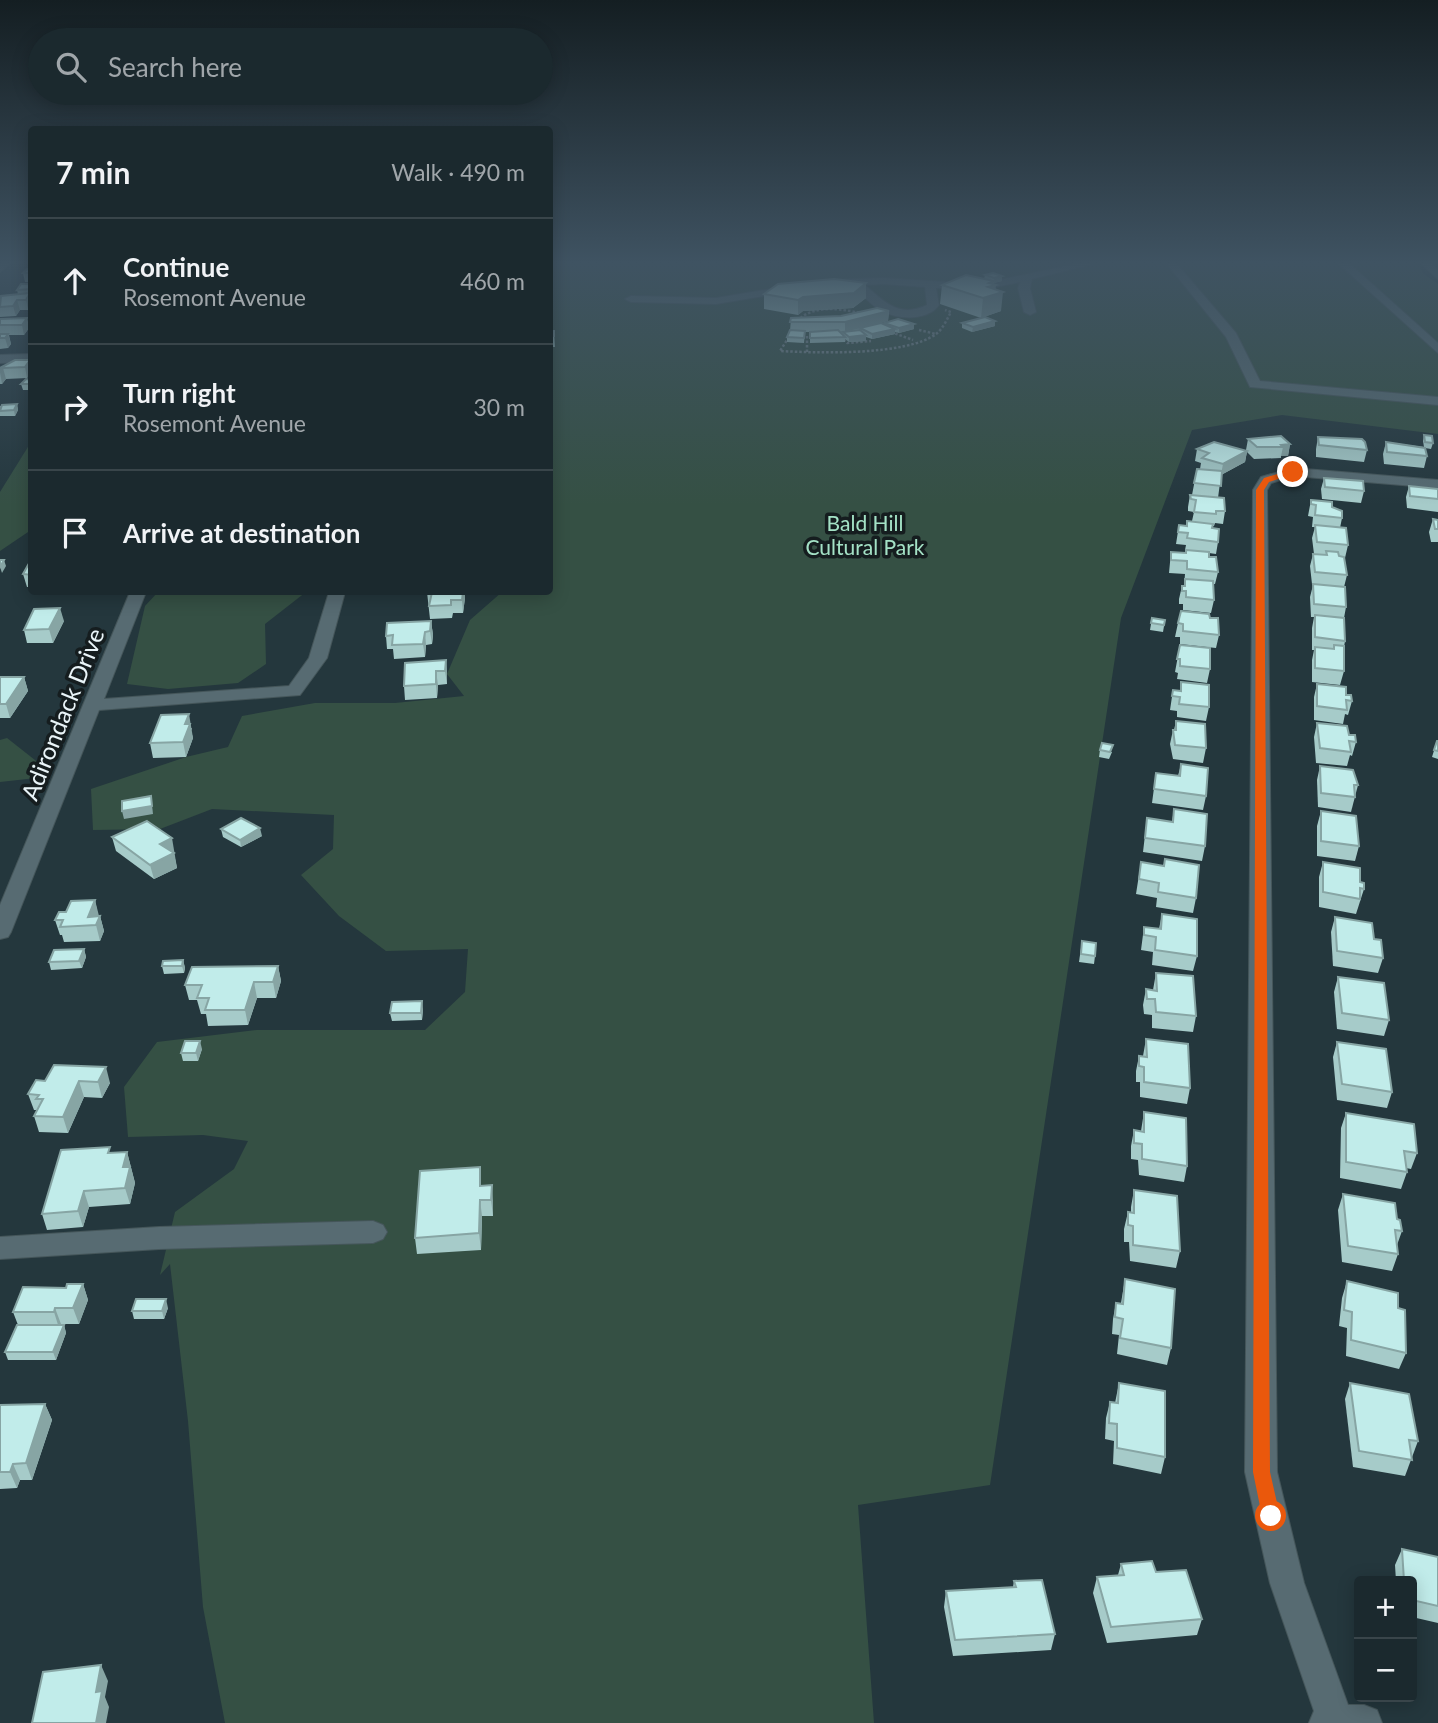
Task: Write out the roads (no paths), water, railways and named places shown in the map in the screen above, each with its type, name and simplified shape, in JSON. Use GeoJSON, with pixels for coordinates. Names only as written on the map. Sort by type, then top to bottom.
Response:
{"type":"FeatureCollection","features":[{"type":"Feature","properties":{"kind":"street"},"geometry":{"type":"LineString","coordinates":[[1236,344],[1255,384],[1438,401]]}},
{"type":"Feature","properties":{"kind":"street"},"geometry":{"type":"LineString","coordinates":[[0,359],[28,358]]}},
{"type":"Feature","properties":{"kind":"street"},"geometry":{"type":"LineString","coordinates":[[1342,1723],[1287,1583],[1261,1472],[1260,490],[1266,480],[1293,472],[1438,484]]}},
{"type":"Feature","properties":{"kind":"street","name":"Adirondack Drive"},"geometry":{"type":"LineString","coordinates":[[0,932],[137,595]]}},
{"type":"Feature","properties":{"kind":"street"},"geometry":{"type":"LineString","coordinates":[[91,705],[294,691],[318,658],[336,595]]}},
{"type":"Feature","properties":{"kind":"street"},"geometry":{"type":"LineString","coordinates":[[0,1248],[159,1238],[373,1232]]}},
{"type":"Feature","properties":{"kind":"park label","name":"Bald Hill Cultural Park"},"geometry":{"type":"Point","coordinates":[865,534]}}]}
